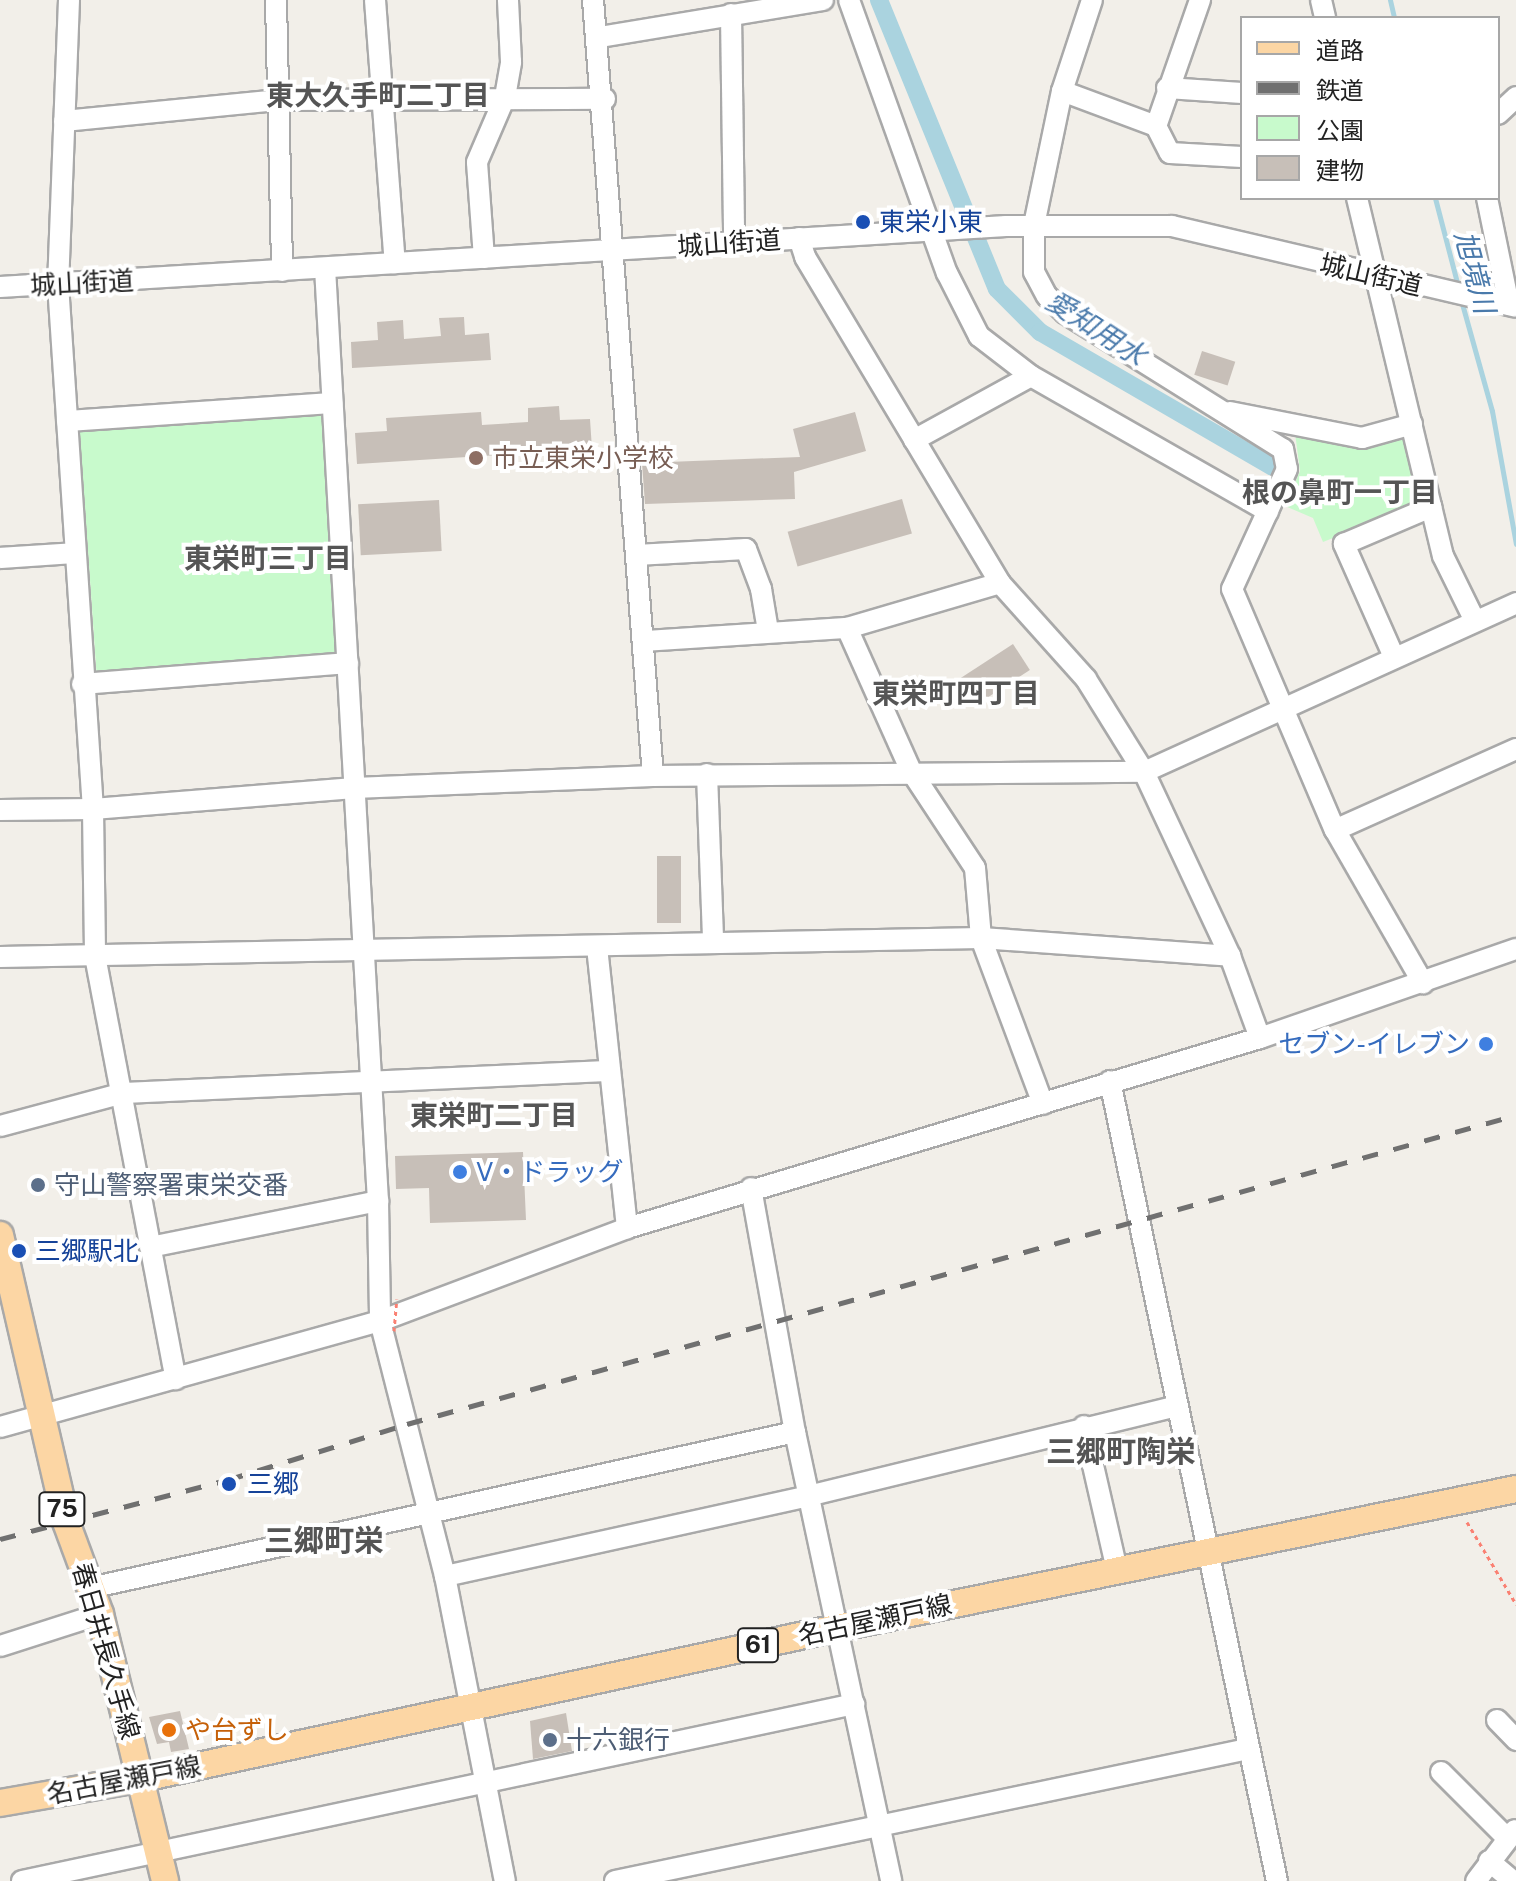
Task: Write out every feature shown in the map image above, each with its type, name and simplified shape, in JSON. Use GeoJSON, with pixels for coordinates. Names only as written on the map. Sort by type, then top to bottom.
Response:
{"type":"FeatureCollection","features":[{"type":"Feature","properties":{"kind":"main road","name":"春日井長久手線"},"geometry":{"type":"LineString","coordinates":[[0,1235],[5,1285],[66,1522],[100,1614],[143,1778],[162,1868]]}},
{"type":"Feature","properties":{"kind":"main road","name":"名古屋瀬戸線"},"geometry":{"type":"LineString","coordinates":[[0,1803],[143,1778],[470,1705],[1516,1489]]}},
{"type":"Feature","properties":{"kind":"street"},"geometry":{"type":"LineString","coordinates":[[69,0],[58,284],[82,684],[93,809],[95,956],[176,1379]]}},
{"type":"Feature","properties":{"kind":"street"},"geometry":{"type":"LineString","coordinates":[[276,0],[282,271]]}},
{"type":"Feature","properties":{"kind":"street"},"geometry":{"type":"LineString","coordinates":[[375,0],[380,99],[395,263]]}},
{"type":"Feature","properties":{"kind":"street"},"geometry":{"type":"LineString","coordinates":[[484,258],[477,162],[505,97],[511,62],[508,0]]}},
{"type":"Feature","properties":{"kind":"street"},"geometry":{"type":"LineString","coordinates":[[593,0],[600,37],[605,99],[611,250],[645,641],[653,776]]}},
{"type":"Feature","properties":{"kind":"street"},"geometry":{"type":"LineString","coordinates":[[600,37],[823,0]]}},
{"type":"Feature","properties":{"kind":"street"},"geometry":{"type":"LineString","coordinates":[[849,0],[979,336],[1031,376],[1268,511]]}},
{"type":"Feature","properties":{"kind":"street"},"geometry":{"type":"LineString","coordinates":[[1156,126],[1200,0]]}},
{"type":"Feature","properties":{"kind":"street"},"geometry":{"type":"LineString","coordinates":[[1310,0],[1322,0]]}},
{"type":"Feature","properties":{"kind":"street"},"geometry":{"type":"LineString","coordinates":[[1090,1],[1062,91],[1034,225],[1034,272],[1047,296],[1065,313],[1230,412],[1362,438],[1412,424]]}},
{"type":"Feature","properties":{"kind":"street"},"geometry":{"type":"LineString","coordinates":[[731,14],[734,243]]}},
{"type":"Feature","properties":{"kind":"street"},"geometry":{"type":"LineString","coordinates":[[1167,88],[1240,93]]}},
{"type":"Feature","properties":{"kind":"street"},"geometry":{"type":"LineString","coordinates":[[1062,91],[1156,126],[1170,153],[1240,157]]}},
{"type":"Feature","properties":{"kind":"street"},"geometry":{"type":"LineString","coordinates":[[1500,112],[1516,97]]}},
{"type":"Feature","properties":{"kind":"street"},"geometry":{"type":"LineString","coordinates":[[64,121],[277,100],[605,99]]}},
{"type":"Feature","properties":{"kind":"street"},"geometry":{"type":"LineString","coordinates":[[1357,200],[1443,556],[1475,621]]}},
{"type":"Feature","properties":{"kind":"street"},"geometry":{"type":"LineString","coordinates":[[1487,200],[1513,306]]}},
{"type":"Feature","properties":{"kind":"street","name":"城山街道"},"geometry":{"type":"LineString","coordinates":[[0,287],[1006,226],[1172,226],[1376,277],[1513,306]]}},
{"type":"Feature","properties":{"kind":"street"},"geometry":{"type":"LineString","coordinates":[[799,238],[805,257],[1000,583],[1086,679],[1144,772],[1230,956],[1260,1038]]}},
{"type":"Feature","properties":{"kind":"street"},"geometry":{"type":"LineString","coordinates":[[325,268],[387,1326],[425,1512],[445,1576],[505,1881]]}},
{"type":"Feature","properties":{"kind":"street"},"geometry":{"type":"LineString","coordinates":[[914,440],[1031,376]]}},
{"type":"Feature","properties":{"kind":"street"},"geometry":{"type":"LineString","coordinates":[[67,421],[332,403]]}},
{"type":"Feature","properties":{"kind":"street"},"geometry":{"type":"LineString","coordinates":[[1230,412],[1231,421],[1283,449],[1287,469],[1232,589],[1335,830],[1423,983]]}},
{"type":"Feature","properties":{"kind":"street"},"geometry":{"type":"LineString","coordinates":[[1394,657],[1344,544],[1431,507]]}},
{"type":"Feature","properties":{"kind":"street"},"geometry":{"type":"LineString","coordinates":[[636,555],[746,549],[761,589],[768,631]]}},
{"type":"Feature","properties":{"kind":"street"},"geometry":{"type":"LineString","coordinates":[[0,558],[75,553]]}},
{"type":"Feature","properties":{"kind":"street"},"geometry":{"type":"LineString","coordinates":[[645,641],[847,628],[1000,583]]}},
{"type":"Feature","properties":{"kind":"street"},"geometry":{"type":"LineString","coordinates":[[0,810],[93,809],[354,788],[707,774],[1144,772],[1516,603]]}},
{"type":"Feature","properties":{"kind":"street"},"geometry":{"type":"LineString","coordinates":[[847,628],[911,771],[975,868],[981,938],[1043,1104]]}},
{"type":"Feature","properties":{"kind":"street"},"geometry":{"type":"LineString","coordinates":[[82,684],[348,663]]}},
{"type":"Feature","properties":{"kind":"street"},"geometry":{"type":"LineString","coordinates":[[1335,830],[1516,749]]}},
{"type":"Feature","properties":{"kind":"street"},"geometry":{"type":"LineString","coordinates":[[707,774],[713,941]]}},
{"type":"Feature","properties":{"kind":"street"},"geometry":{"type":"LineString","coordinates":[[0,957],[981,938],[1230,956]]}},
{"type":"Feature","properties":{"kind":"street"},"geometry":{"type":"LineString","coordinates":[[597,947],[627,1228]]}},
{"type":"Feature","properties":{"kind":"street"},"geometry":{"type":"LineString","coordinates":[[0,1427],[387,1326],[627,1228],[751,1188],[1260,1038],[1516,949]]}},
{"type":"Feature","properties":{"kind":"street"},"geometry":{"type":"LineString","coordinates":[[0,1126],[123,1093],[608,1071]]}},
{"type":"Feature","properties":{"kind":"street"},"geometry":{"type":"LineString","coordinates":[[1110,1081],[1277,1881]]}},
{"type":"Feature","properties":{"kind":"street"},"geometry":{"type":"LineString","coordinates":[[751,1188],[795,1432],[891,1881]]}},
{"type":"Feature","properties":{"kind":"street"},"geometry":{"type":"LineString","coordinates":[[150,1247],[378,1201]]}},
{"type":"Feature","properties":{"kind":"street"},"geometry":{"type":"LineString","coordinates":[[445,1576],[808,1496],[1084,1426],[1176,1406]]}},
{"type":"Feature","properties":{"kind":"street"},"geometry":{"type":"LineString","coordinates":[[1084,1426],[1117,1570]]}},
{"type":"Feature","properties":{"kind":"street"},"geometry":{"type":"LineString","coordinates":[[90,1588],[795,1432]]}},
{"type":"Feature","properties":{"kind":"street"},"geometry":{"type":"LineString","coordinates":[[0,1646],[100,1614]]}},
{"type":"Feature","properties":{"kind":"street"},"geometry":{"type":"LineString","coordinates":[[22,1881],[162,1868],[487,1783],[854,1704]]}},
{"type":"Feature","properties":{"kind":"street"},"geometry":{"type":"LineString","coordinates":[[1497,1720],[1516,1740]]}},
{"type":"Feature","properties":{"kind":"street"},"geometry":{"type":"LineString","coordinates":[[615,1881],[1248,1749]]}},
{"type":"Feature","properties":{"kind":"street"},"geometry":{"type":"LineString","coordinates":[[1441,1772],[1512,1833],[1476,1881]]}},
{"type":"Feature","properties":{"kind":"street"},"geometry":{"type":"LineString","coordinates":[[1489,1861],[1513,1881]]}},
{"type":"Feature","properties":{"kind":"path"},"geometry":{"type":"LineString","coordinates":[[387,1326],[397,1299]]}},
{"type":"Feature","properties":{"kind":"path"},"geometry":{"type":"LineString","coordinates":[[1454,1502],[1516,1604]]}},
{"type":"Feature","properties":{"kind":"green space"},"geometry":{"type":"Polygon","coordinates":[[[322,414],[339,655],[96,672],[80,431],[322,414]]]}},
{"type":"Feature","properties":{"kind":"green space"},"geometry":{"type":"Polygon","coordinates":[[[1407,432],[1426,501],[1323,542],[1313,518],[1285,506],[1300,471],[1295,433],[1407,432]]]}},
{"type":"Feature","properties":{"kind":"building"},"geometry":{"type":"Polygon","coordinates":[[[464,317],[465,335],[489,333],[491,360],[352,368],[351,342],[378,340],[377,322],[403,320],[404,339],[441,336],[439,318],[464,317]]]}},
{"type":"Feature","properties":{"kind":"building"},"geometry":{"type":"Polygon","coordinates":[[[1202,351],[1235,362],[1228,386],[1194,375],[1202,351]]]}},
{"type":"Feature","properties":{"kind":"building"},"geometry":{"type":"Polygon","coordinates":[[[559,406],[560,420],[590,419],[592,449],[357,464],[355,433],[387,431],[386,418],[481,412],[482,425],[528,422],[528,408],[559,406]]]}},
{"type":"Feature","properties":{"kind":"building"},"geometry":{"type":"Polygon","coordinates":[[[855,412],[866,451],[794,472],[795,499],[645,504],[642,463],[800,457],[793,429],[855,412]]]}},
{"type":"Feature","properties":{"kind":"building"},"geometry":{"type":"Polygon","coordinates":[[[902,499],[912,534],[798,566],[788,532],[902,499]]]}},
{"type":"Feature","properties":{"kind":"building"},"geometry":{"type":"Polygon","coordinates":[[[439,500],[442,551],[361,555],[358,504],[439,500]]]}},
{"type":"Feature","properties":{"kind":"building"},"geometry":{"type":"Polygon","coordinates":[[[1013,644],[1030,670],[975,706],[958,680],[1013,644]]]}},
{"type":"Feature","properties":{"kind":"building"},"geometry":{"type":"Polygon","coordinates":[[[657,856],[681,856],[681,923],[657,923],[657,856]]]}},
{"type":"Feature","properties":{"kind":"building","name":"V・ドラッグ"},"geometry":{"type":"Polygon","coordinates":[[[523,1152],[526,1220],[430,1223],[429,1188],[396,1189],[395,1156],[523,1152]]]}},
{"type":"Feature","properties":{"kind":"building","name":"や台ずし"},"geometry":{"type":"Polygon","coordinates":[[[180,1711],[189,1749],[171,1752],[169,1742],[157,1744],[149,1717],[180,1711]]]}},
{"type":"Feature","properties":{"kind":"building","name":"十六銀行"},"geometry":{"type":"Polygon","coordinates":[[[566,1713],[572,1751],[533,1759],[530,1721],[566,1713]]]}},
{"type":"Feature","properties":{"kind":"waterway","name":"愛知用水"},"geometry":{"type":"LineString","coordinates":[[879,0],[997,289],[1040,332],[1273,467]]}},
{"type":"Feature","properties":{"kind":"waterway","name":"旭境川"},"geometry":{"type":"LineString","coordinates":[[1390,0],[1394,16]]}},
{"type":"Feature","properties":{"kind":"waterway","name":"旭境川"},"geometry":{"type":"LineString","coordinates":[[1436,200],[1458,286]]}},
{"type":"Feature","properties":{"kind":"waterway","name":"旭境川"},"geometry":{"type":"LineString","coordinates":[[1461,300],[1492,411],[1516,544]]}},
{"type":"Feature","properties":{"kind":"railway"},"geometry":{"type":"LineString","coordinates":[[0,1539],[227,1480],[407,1424],[1516,1115]]}},
{"type":"Feature","properties":{"kind":"place","name":"東栄小東"},"geometry":{"type":"Point","coordinates":[863,222]}},
{"type":"Feature","properties":{"kind":"place","name":"市立東栄小学校"},"geometry":{"type":"Point","coordinates":[476,458]}},
{"type":"Feature","properties":{"kind":"place","name":"セブン-イレブン"},"geometry":{"type":"Point","coordinates":[1486,1044]}},
{"type":"Feature","properties":{"kind":"place","name":"V・ドラッグ"},"geometry":{"type":"Point","coordinates":[460,1172]}},
{"type":"Feature","properties":{"kind":"place","name":"守山警察署東栄交番"},"geometry":{"type":"Point","coordinates":[38,1185]}},
{"type":"Feature","properties":{"kind":"place","name":"三郷駅北"},"geometry":{"type":"Point","coordinates":[19,1251]}},
{"type":"Feature","properties":{"kind":"place","name":"三郷"},"geometry":{"type":"Point","coordinates":[229,1484]}},
{"type":"Feature","properties":{"kind":"place","name":"や台ずし"},"geometry":{"type":"Point","coordinates":[169,1730]}},
{"type":"Feature","properties":{"kind":"place","name":"十六銀行"},"geometry":{"type":"Point","coordinates":[550,1740]}},
{"type":"Feature","properties":{"kind":"district","name":"東大久手町二丁目"},"geometry":{"type":"Point","coordinates":[378,95]}},
{"type":"Feature","properties":{"kind":"district","name":"根の鼻町一丁目"},"geometry":{"type":"Point","coordinates":[1340,492]}},
{"type":"Feature","properties":{"kind":"district","name":"東栄町三丁目"},"geometry":{"type":"Point","coordinates":[268,558]}},
{"type":"Feature","properties":{"kind":"district","name":"東栄町四丁目"},"geometry":{"type":"Point","coordinates":[956,693]}},
{"type":"Feature","properties":{"kind":"district","name":"東栄町二丁目"},"geometry":{"type":"Point","coordinates":[494,1115]}},
{"type":"Feature","properties":{"kind":"district","name":"三郷町陶栄"},"geometry":{"type":"Point","coordinates":[1121,1451]}},
{"type":"Feature","properties":{"kind":"district","name":"三郷町栄"},"geometry":{"type":"Point","coordinates":[324,1540]}}]}
